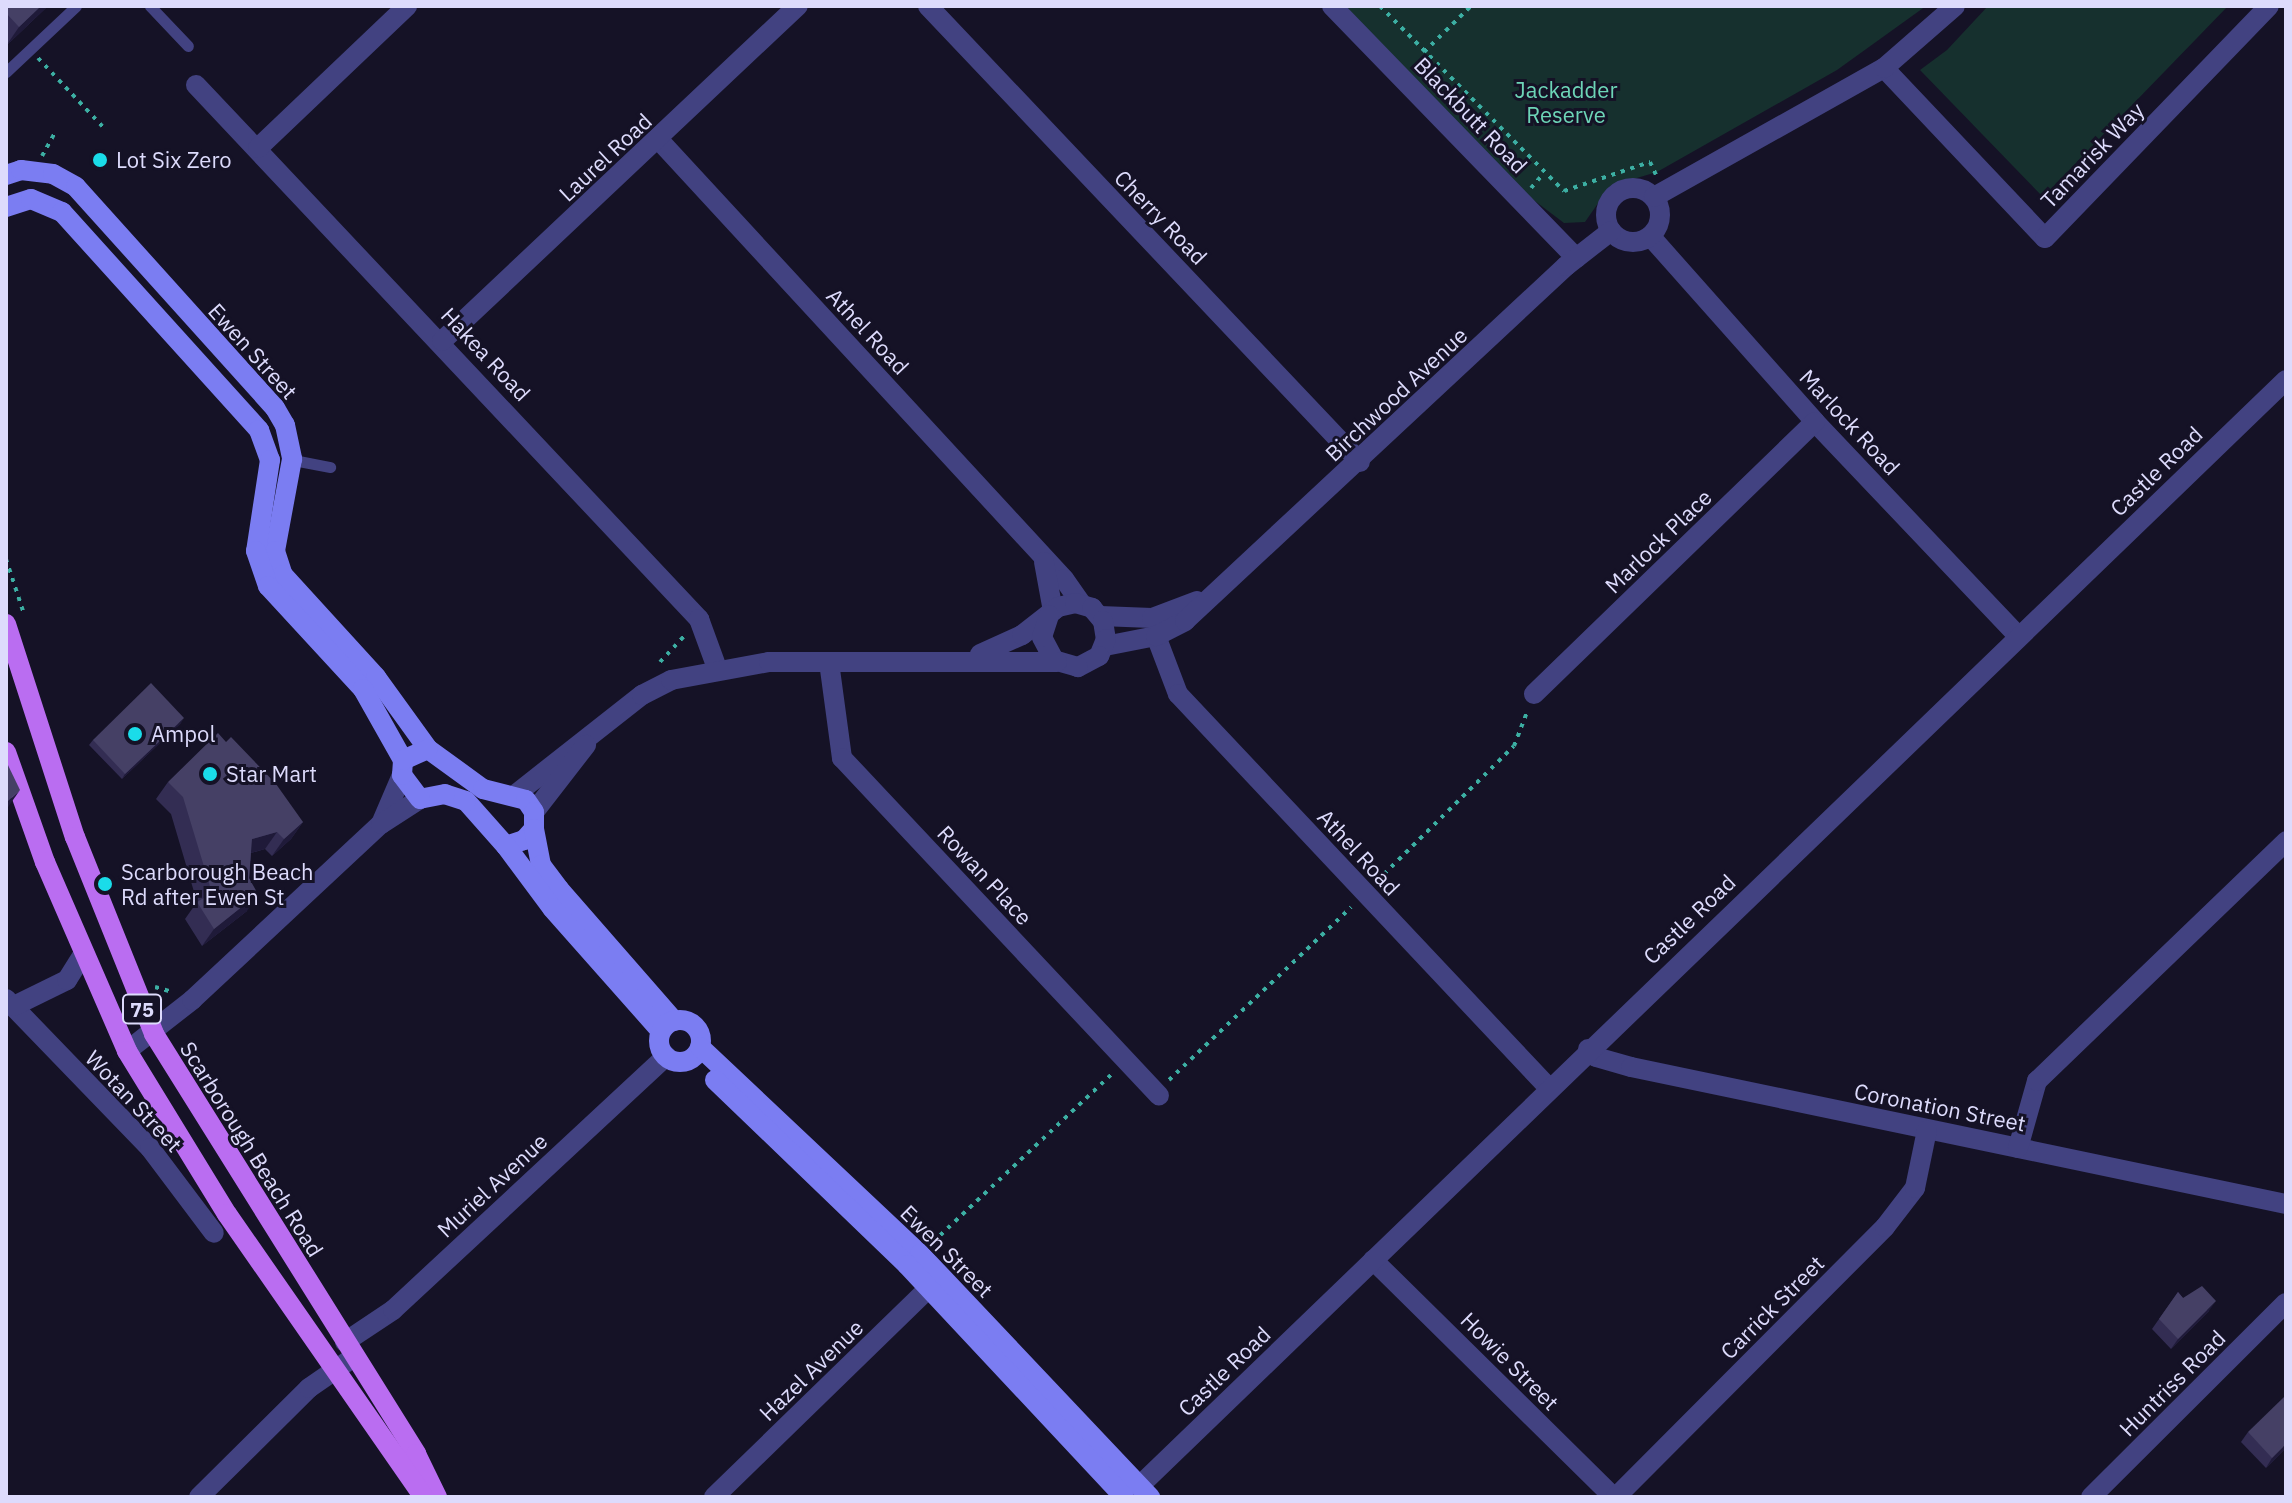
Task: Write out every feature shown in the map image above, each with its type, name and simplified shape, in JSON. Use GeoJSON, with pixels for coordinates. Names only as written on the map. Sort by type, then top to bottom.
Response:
{"type":"FeatureCollection","features":[{"type":"Feature","properties":{"kind":"main road","name":"Ewen Street"},"geometry":{"type":"LineString","coordinates":[[6,175],[21,170],[53,174],[76,187],[275,408],[285,425],[292,459],[275,551],[283,575],[376,677],[428,749],[483,789],[516,794]]}},
{"type":"Feature","properties":{"kind":"main road"},"geometry":{"type":"LineString","coordinates":[[6,207],[15,201],[43,202],[62,212],[259,430],[270,460],[256,551],[268,586],[363,689],[420,799],[445,794],[466,801],[506,846],[552,908],[668,1026]]}},
{"type":"Feature","properties":{"kind":"main road"},"geometry":{"type":"LineString","coordinates":[[92,245],[111,226]]}},
{"type":"Feature","properties":{"kind":"main road","name":"Scarborough Beach Road"},"geometry":{"type":"LineString","coordinates":[[6,624],[75,837],[154,1034],[350,1350],[437,1497]]}},
{"type":"Feature","properties":{"kind":"main road"},"geometry":{"type":"LineString","coordinates":[[402,768],[428,749]]}},
{"type":"Feature","properties":{"kind":"main road","name":"75"},"geometry":{"type":"LineString","coordinates":[[6,752],[83,954],[127,1051],[227,1214],[424,1497]]}},
{"type":"Feature","properties":{"kind":"main road"},"geometry":{"type":"LineString","coordinates":[[516,794],[534,821],[541,865],[668,1026]]}},
{"type":"Feature","properties":{"kind":"main road"},"geometry":{"type":"LineString","coordinates":[[506,846],[524,840],[534,821]]}},
{"type":"Feature","properties":{"kind":"main road"},"geometry":{"type":"LineString","coordinates":[[693,1024],[696,1053],[679,1062],[666,1056],[659,1045],[668,1026],[693,1024]]}},
{"type":"Feature","properties":{"kind":"main road","name":"Ewen Street"},"geometry":{"type":"LineString","coordinates":[[696,1053],[920,1254],[935,1282]]}},
{"type":"Feature","properties":{"kind":"main road","name":"Ewen Street"},"geometry":{"type":"LineString","coordinates":[[696,1053],[935,1282],[1135,1494]]}},
{"type":"Feature","properties":{"kind":"street"},"geometry":{"type":"LineString","coordinates":[[258,148],[407,6]]}},
{"type":"Feature","properties":{"kind":"street","name":"Laurel Road"},"geometry":{"type":"LineString","coordinates":[[442,341],[798,6]]}},
{"type":"Feature","properties":{"kind":"street","name":"Cherry Road"},"geometry":{"type":"LineString","coordinates":[[928,6],[1360,462]]}},
{"type":"Feature","properties":{"kind":"street","name":"Blackbutt Road"},"geometry":{"type":"LineString","coordinates":[[1332,6],[1576,258]]}},
{"type":"Feature","properties":{"kind":"street"},"geometry":{"type":"LineString","coordinates":[[1659,194],[1660,222],[1651,237],[1625,241],[1611,231],[1608,203],[1619,191],[1633,188],[1659,194],[1884,68],[1955,6]]}},
{"type":"Feature","properties":{"kind":"street","name":"Tamarisk Way"},"geometry":{"type":"LineString","coordinates":[[1884,68],[2045,238],[2269,6]]}},
{"type":"Feature","properties":{"kind":"street","name":"Hakea Road"},"geometry":{"type":"LineString","coordinates":[[196,85],[442,341],[699,619],[718,671]]}},
{"type":"Feature","properties":{"kind":"street","name":"Athel Road"},"geometry":{"type":"LineString","coordinates":[[659,140],[1042,554],[1081,603]]}},
{"type":"Feature","properties":{"kind":"street","name":"Birchwood Avenue"},"geometry":{"type":"LineString","coordinates":[[516,794],[588,742],[642,695],[671,680],[769,662],[964,659],[1085,665],[1105,646],[1156,636],[1185,621],[1360,462],[1576,258],[1611,231]]}},
{"type":"Feature","properties":{"kind":"street","name":"Marlock Road"},"geometry":{"type":"LineString","coordinates":[[1651,237],[1815,422],[2018,636]]}},
{"type":"Feature","properties":{"kind":"street","name":"Castle Road"},"geometry":{"type":"LineString","coordinates":[[1135,1494],[1548,1087],[2286,380]]}},
{"type":"Feature","properties":{"kind":"street","name":"Marlock Place"},"geometry":{"type":"LineString","coordinates":[[1534,694],[1815,422]]}},
{"type":"Feature","properties":{"kind":"street"},"geometry":{"type":"LineString","coordinates":[[1042,554],[1051,613],[1042,637],[1057,662]]}},
{"type":"Feature","properties":{"kind":"street","name":"Birchwood Avenue"},"geometry":{"type":"LineString","coordinates":[[1100,616],[1152,618],[1215,594]]}},
{"type":"Feature","properties":{"kind":"street"},"geometry":{"type":"LineString","coordinates":[[1081,603],[1100,616],[1105,646]]}},
{"type":"Feature","properties":{"kind":"street","name":"Birchwood Avenue"},"geometry":{"type":"LineString","coordinates":[[964,659],[1001,647],[1051,613],[1081,603]]}},
{"type":"Feature","properties":{"kind":"street","name":"Athel Road"},"geometry":{"type":"LineString","coordinates":[[1156,636],[1178,694],[1548,1087]]}},
{"type":"Feature","properties":{"kind":"street","name":"Rowan Place"},"geometry":{"type":"LineString","coordinates":[[829,662],[842,758],[1159,1096]]}},
{"type":"Feature","properties":{"kind":"street","name":"Birchwood Avenue"},"geometry":{"type":"LineString","coordinates":[[534,821],[588,742]]}},
{"type":"Feature","properties":{"kind":"street"},"geometry":{"type":"LineString","coordinates":[[381,824],[402,768]]}},
{"type":"Feature","properties":{"kind":"street"},"geometry":{"type":"LineString","coordinates":[[127,1051],[154,1034],[381,824],[420,799]]}},
{"type":"Feature","properties":{"kind":"street"},"geometry":{"type":"LineString","coordinates":[[2018,1148],[2037,1081],[2286,841]]}},
{"type":"Feature","properties":{"kind":"street","name":"Wotan Street"},"geometry":{"type":"LineString","coordinates":[[83,954],[67,980],[10,1003],[150,1148],[214,1233]]}},
{"type":"Feature","properties":{"kind":"street","name":"Coronation Street"},"geometry":{"type":"LineString","coordinates":[[1588,1049],[1596,1057],[1631,1067],[2286,1204]]}},
{"type":"Feature","properties":{"kind":"street","name":"Muriel Avenue"},"geometry":{"type":"LineString","coordinates":[[199,1497],[309,1388],[334,1371],[350,1350],[666,1056]]}},
{"type":"Feature","properties":{"kind":"street","name":"Carrick Street"},"geometry":{"type":"LineString","coordinates":[[1614,1497],[1885,1227],[1915,1188],[1927,1130]]}},
{"type":"Feature","properties":{"kind":"street","name":"Howie Street"},"geometry":{"type":"LineString","coordinates":[[1373,1260],[1614,1497]]}},
{"type":"Feature","properties":{"kind":"street","name":"Hazel Avenue"},"geometry":{"type":"LineString","coordinates":[[714,1497],[935,1282]]}},
{"type":"Feature","properties":{"kind":"street","name":"Huntriss Road"},"geometry":{"type":"LineString","coordinates":[[2091,1497],[2286,1303]]}},
{"type":"Feature","properties":{"kind":"lane"},"geometry":{"type":"LineString","coordinates":[[6,72],[76,6]]}},
{"type":"Feature","properties":{"kind":"lane"},"geometry":{"type":"LineString","coordinates":[[150,6],[188,46]]}},
{"type":"Feature","properties":{"kind":"lane"},"geometry":{"type":"LineString","coordinates":[[270,460],[292,459],[330,467]]}},
{"type":"Feature","properties":{"kind":"path"},"geometry":{"type":"LineString","coordinates":[[1380,6],[1564,191],[1650,162],[1659,194]]}},
{"type":"Feature","properties":{"kind":"path"},"geometry":{"type":"LineString","coordinates":[[1423,52],[1471,6]]}},
{"type":"Feature","properties":{"kind":"path"},"geometry":{"type":"LineString","coordinates":[[36,56],[103,127]]}},
{"type":"Feature","properties":{"kind":"path"},"geometry":{"type":"LineString","coordinates":[[41,159],[56,131]]}},
{"type":"Feature","properties":{"kind":"path"},"geometry":{"type":"LineString","coordinates":[[659,664],[699,619]]}},
{"type":"Feature","properties":{"kind":"path"},"geometry":{"type":"LineString","coordinates":[[920,1254],[1126,1060]]}},
{"type":"Feature","properties":{"kind":"green space","name":"Jackadder Reserve"},"geometry":{"type":"Polygon","coordinates":[[[1344,6],[1926,6],[1837,70],[1657,172],[1610,186],[1585,222],[1564,223],[1510,182],[1344,6]]]}},
{"type":"Feature","properties":{"kind":"green space"},"geometry":{"type":"Polygon","coordinates":[[[1988,6],[2228,6],[2043,197],[1920,70],[1947,50],[1988,6]]]}},
{"type":"Feature","properties":{"kind":"building"},"geometry":{"type":"Polygon","coordinates":[[[6,6],[41,6],[19,27],[6,13],[6,6]]]}},
{"type":"Feature","properties":{"kind":"building","name":"Ampol"},"geometry":{"type":"Polygon","coordinates":[[[151,683],[184,718],[125,774],[93,740],[151,683]]]}},
{"type":"Feature","properties":{"kind":"building"},"geometry":{"type":"Polygon","coordinates":[[[218,733],[226,742],[231,737],[276,784],[303,822],[284,839],[277,832],[252,839],[249,878],[258,894],[214,929],[197,902],[212,893],[183,797],[168,782],[218,733]]]}},
{"type":"Feature","properties":{"kind":"building"},"geometry":{"type":"Polygon","coordinates":[[[6,761],[20,790],[6,803],[6,761]]]}},
{"type":"Feature","properties":{"kind":"building"},"geometry":{"type":"Polygon","coordinates":[[[2202,1286],[2216,1301],[2178,1339],[2159,1319],[2178,1292],[2183,1298],[2202,1286]]]}},
{"type":"Feature","properties":{"kind":"building"},"geometry":{"type":"Polygon","coordinates":[[[2284,1397],[2286,1444],[2272,1458],[2248,1432],[2284,1397]]]}},
{"type":"Feature","properties":{"kind":"place","name":"Lot Six Zero"},"geometry":{"type":"Point","coordinates":[100,160]}},
{"type":"Feature","properties":{"kind":"place","name":"Ampol"},"geometry":{"type":"Point","coordinates":[135,734]}},
{"type":"Feature","properties":{"kind":"place","name":"Star Mart"},"geometry":{"type":"Point","coordinates":[210,774]}},
{"type":"Feature","properties":{"kind":"place","name":"Scarborough Beach Rd after Ewen St"},"geometry":{"type":"Point","coordinates":[105,884]}}]}
